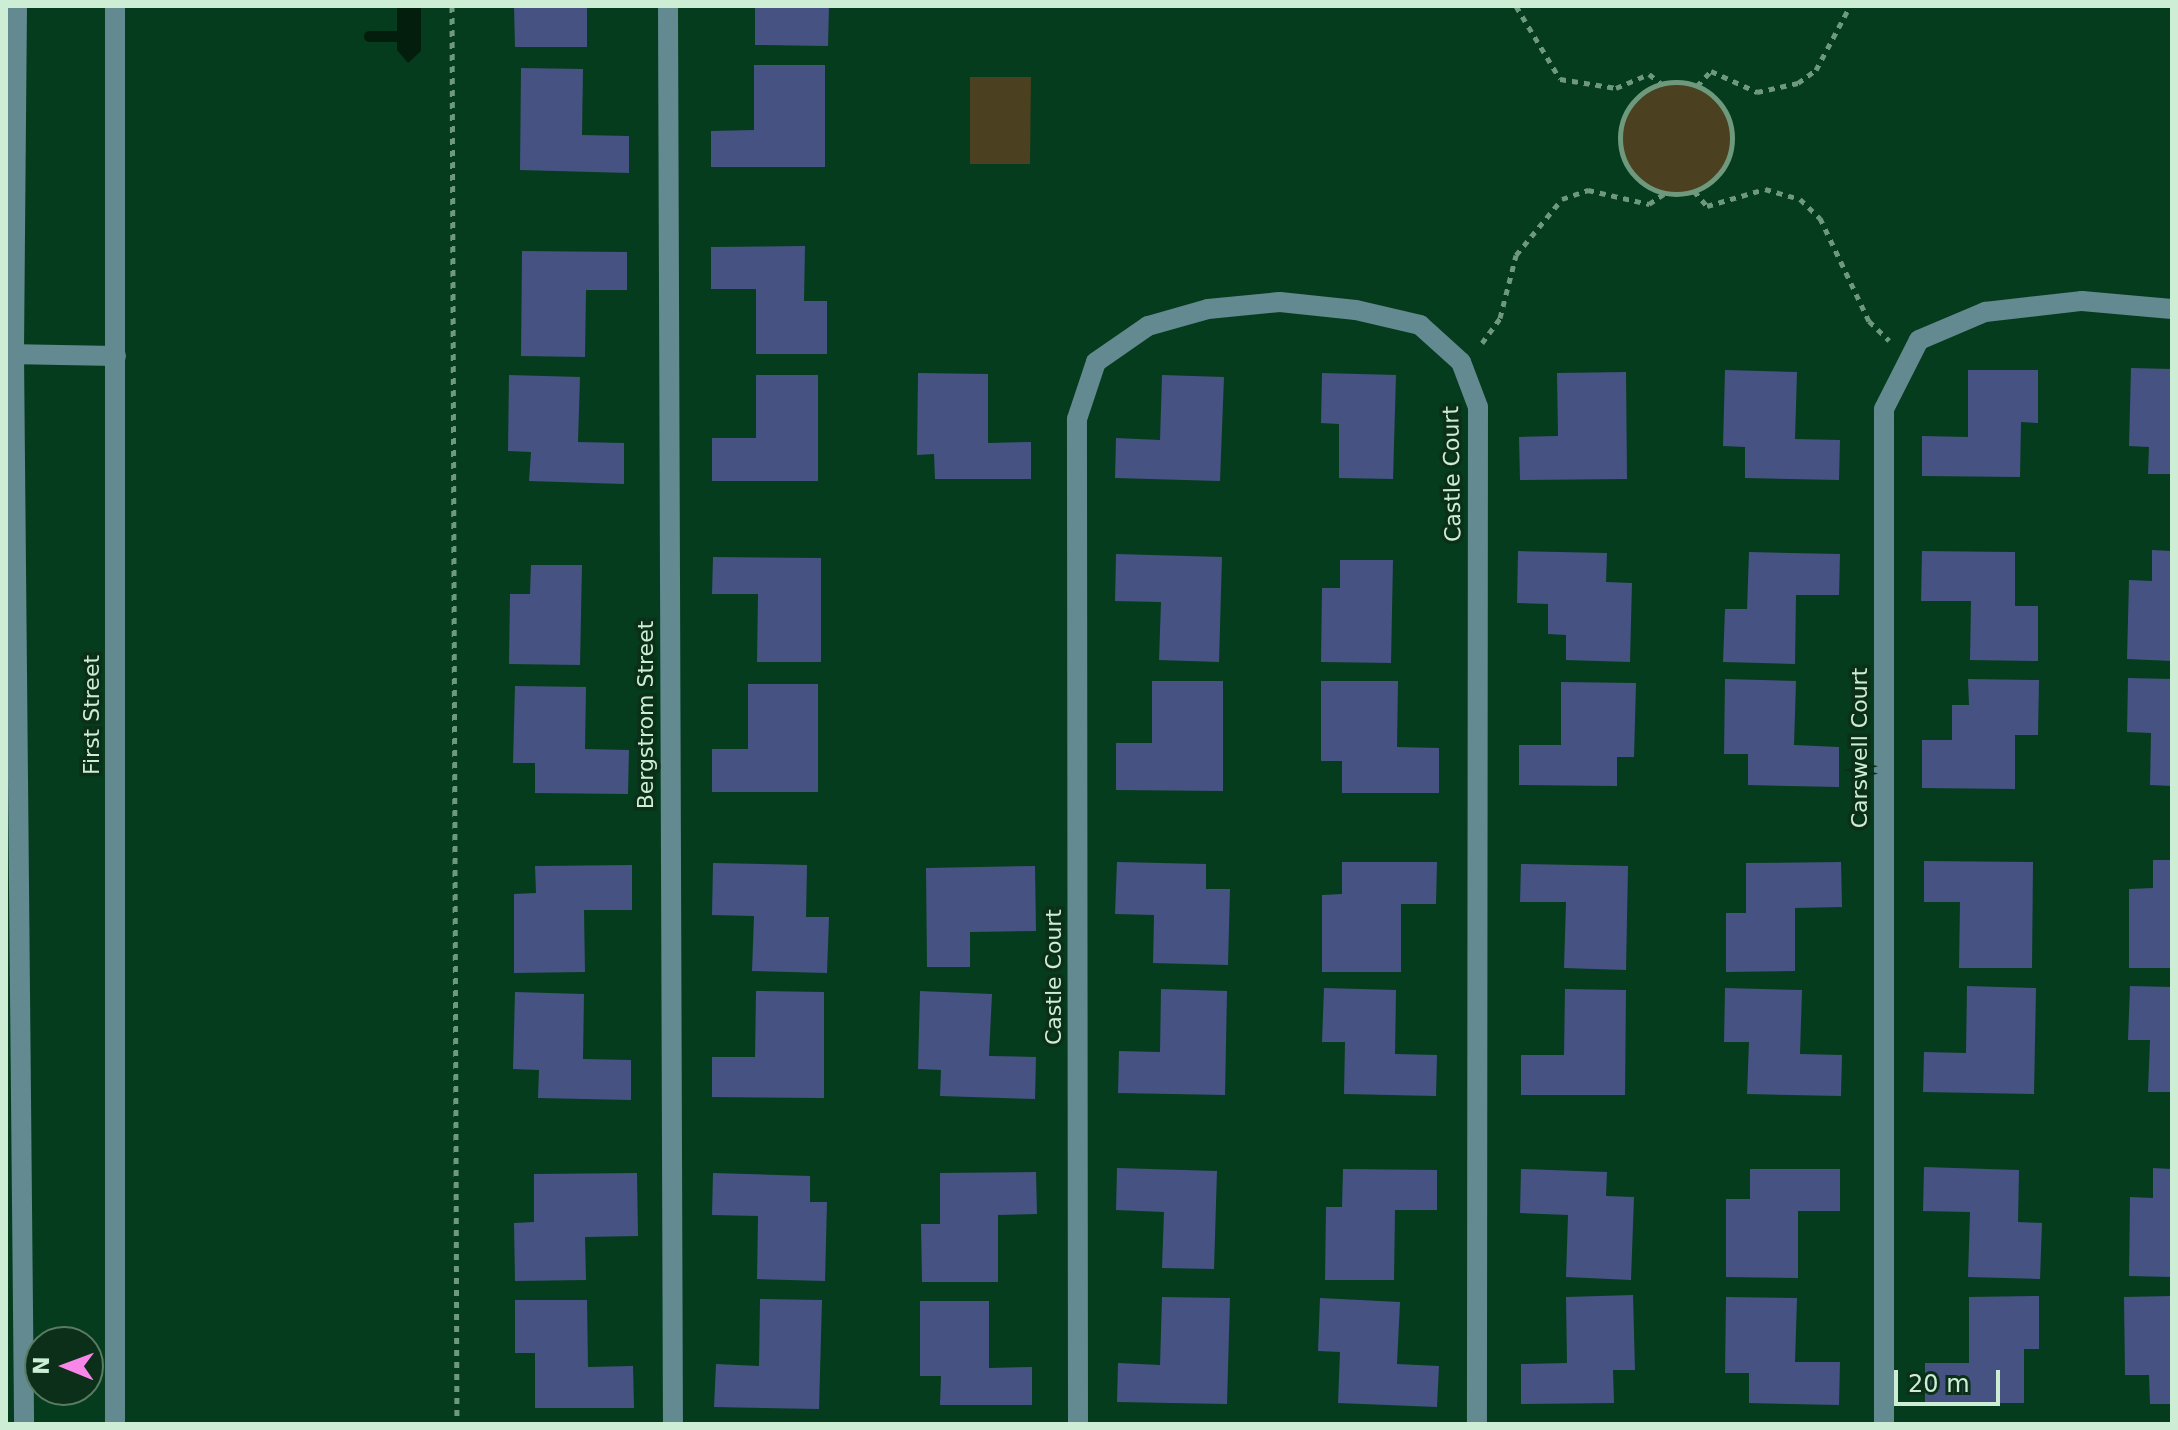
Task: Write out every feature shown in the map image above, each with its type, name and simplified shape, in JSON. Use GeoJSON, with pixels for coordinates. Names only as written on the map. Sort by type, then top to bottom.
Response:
{"type":"FeatureCollection","features":[{"type":"Feature","properties":{"kind":"street"},"geometry":{"type":"LineString","coordinates":[[17,6],[10,354],[24,1424]]}},
{"type":"Feature","properties":{"kind":"street","name":"First Street"},"geometry":{"type":"LineString","coordinates":[[115,6],[115,1424]]}},
{"type":"Feature","properties":{"kind":"street","name":"Bergstrom Street"},"geometry":{"type":"LineString","coordinates":[[668,6],[673,1424]]}},
{"type":"Feature","properties":{"kind":"street","name":"Carswell Court"},"geometry":{"type":"LineString","coordinates":[[1884,1424],[1884,409],[1919,340],[1985,312],[2082,301],[2172,309]]}},
{"type":"Feature","properties":{"kind":"street","name":"Castle Court"},"geometry":{"type":"LineString","coordinates":[[1078,1424],[1077,419],[1096,362],[1148,326],[1208,309],[1280,302],[1356,310],[1420,325],[1461,362],[1478,407],[1477,1424]]}},
{"type":"Feature","properties":{"kind":"street"},"geometry":{"type":"LineString","coordinates":[[10,354],[116,356]]}},
{"type":"Feature","properties":{"kind":"path"},"geometry":{"type":"LineString","coordinates":[[452,6],[457,1424]]}},
{"type":"Feature","properties":{"kind":"path"},"geometry":{"type":"LineString","coordinates":[[1482,343],[1500,318],[1504,285],[1516,255],[1562,199],[1588,190],[1649,204],[1665,194],[1694,191],[1717,177],[1732,144],[1724,110],[1697,86],[1662,84],[1649,74],[1616,88],[1560,79],[1516,6]]}},
{"type":"Feature","properties":{"kind":"path"},"geometry":{"type":"LineString","coordinates":[[1697,86],[1711,71],[1757,92],[1798,83],[1816,70],[1850,6]]}},
{"type":"Feature","properties":{"kind":"path"},"geometry":{"type":"LineString","coordinates":[[1662,84],[1632,103],[1620,137],[1632,173],[1665,194]]}},
{"type":"Feature","properties":{"kind":"path"},"geometry":{"type":"LineString","coordinates":[[1694,191],[1707,206],[1765,189],[1800,199],[1820,218],[1869,321],[1909,360]]}},
{"type":"Feature","properties":{"kind":"shaded area"},"geometry":{"type":"Polygon","coordinates":[[[397,6],[421,6],[421,51],[408,63],[397,50],[397,6]]]}},
{"type":"Feature","properties":{"kind":"shaded area"},"geometry":{"type":"Polygon","coordinates":[[[970,77],[1031,77],[1030,164],[970,164],[970,77]]]}},
{"type":"Feature","properties":{"kind":"shaded area"},"geometry":{"type":"Polygon","coordinates":[[[1676,82],[1697,87],[1715,99],[1727,117],[1732,138],[1727,159],[1715,177],[1697,189],[1676,194],[1655,189],[1637,177],[1625,159],[1620,138],[1625,117],[1637,99],[1655,87],[1676,82]]]}},
{"type":"Feature","properties":{"kind":"building"},"geometry":{"type":"Polygon","coordinates":[[[514,6],[587,6],[587,47],[515,47],[514,6]]]}},
{"type":"Feature","properties":{"kind":"building"},"geometry":{"type":"Polygon","coordinates":[[[755,6],[829,6],[828,46],[755,45],[755,6]]]}},
{"type":"Feature","properties":{"kind":"building"},"geometry":{"type":"Polygon","coordinates":[[[754,65],[825,65],[825,167],[711,167],[711,131],[754,130],[754,65]]]}},
{"type":"Feature","properties":{"kind":"building"},"geometry":{"type":"Polygon","coordinates":[[[521,68],[583,69],[582,135],[629,136],[629,173],[520,170],[521,68]]]}},
{"type":"Feature","properties":{"kind":"building"},"geometry":{"type":"Polygon","coordinates":[[[805,246],[804,301],[827,301],[827,354],[756,354],[756,289],[711,289],[711,247],[805,246]]]}},
{"type":"Feature","properties":{"kind":"building"},"geometry":{"type":"Polygon","coordinates":[[[522,251],[627,252],[627,290],[586,290],[585,357],[521,356],[522,251]]]}},
{"type":"Feature","properties":{"kind":"building"},"geometry":{"type":"Polygon","coordinates":[[[2131,368],[2172,369],[2172,474],[2148,474],[2149,447],[2129,446],[2131,368]]]}},
{"type":"Feature","properties":{"kind":"building"},"geometry":{"type":"Polygon","coordinates":[[[1725,370],[1797,372],[1795,439],[1840,440],[1839,480],[1745,478],[1745,447],[1723,446],[1725,370]]]}},
{"type":"Feature","properties":{"kind":"building"},"geometry":{"type":"Polygon","coordinates":[[[1968,370],[2038,370],[2038,423],[2021,422],[2020,477],[1922,476],[1922,436],[1968,437],[1968,370]]]}},
{"type":"Feature","properties":{"kind":"building"},"geometry":{"type":"Polygon","coordinates":[[[1626,372],[1627,479],[1520,480],[1519,437],[1558,436],[1557,373],[1626,372]]]}},
{"type":"Feature","properties":{"kind":"building"},"geometry":{"type":"Polygon","coordinates":[[[918,373],[988,374],[988,443],[1031,442],[1031,479],[935,479],[934,454],[917,455],[918,373]]]}},
{"type":"Feature","properties":{"kind":"building"},"geometry":{"type":"Polygon","coordinates":[[[1322,373],[1396,375],[1393,479],[1339,478],[1339,424],[1321,423],[1322,373]]]}},
{"type":"Feature","properties":{"kind":"building"},"geometry":{"type":"Polygon","coordinates":[[[509,375],[580,377],[578,442],[624,443],[624,484],[529,481],[531,452],[508,451],[509,375]]]}},
{"type":"Feature","properties":{"kind":"building"},"geometry":{"type":"Polygon","coordinates":[[[756,375],[818,375],[818,481],[712,481],[712,438],[756,438],[756,375]]]}},
{"type":"Feature","properties":{"kind":"building"},"geometry":{"type":"Polygon","coordinates":[[[1162,375],[1224,377],[1220,481],[1115,478],[1116,438],[1160,440],[1162,375]]]}},
{"type":"Feature","properties":{"kind":"building"},"geometry":{"type":"Polygon","coordinates":[[[2152,550],[2172,551],[2172,661],[2127,659],[2129,580],[2152,581],[2152,550]]]}},
{"type":"Feature","properties":{"kind":"building"},"geometry":{"type":"Polygon","coordinates":[[[1518,551],[1607,553],[1606,582],[1632,583],[1630,662],[1566,660],[1566,635],[1548,634],[1548,604],[1517,603],[1518,551]]]}},
{"type":"Feature","properties":{"kind":"building"},"geometry":{"type":"Polygon","coordinates":[[[1922,551],[2015,552],[2015,606],[2038,606],[2038,661],[1970,660],[1971,601],[1921,601],[1922,551]]]}},
{"type":"Feature","properties":{"kind":"building"},"geometry":{"type":"Polygon","coordinates":[[[1749,552],[1840,554],[1839,595],[1796,595],[1795,664],[1723,662],[1725,609],[1747,609],[1749,552]]]}},
{"type":"Feature","properties":{"kind":"building"},"geometry":{"type":"Polygon","coordinates":[[[1116,554],[1222,557],[1219,662],[1159,660],[1161,602],[1115,601],[1116,554]]]}},
{"type":"Feature","properties":{"kind":"building"},"geometry":{"type":"Polygon","coordinates":[[[713,557],[821,558],[821,662],[757,662],[758,594],[712,594],[713,557]]]}},
{"type":"Feature","properties":{"kind":"building"},"geometry":{"type":"Polygon","coordinates":[[[1340,560],[1393,560],[1391,663],[1321,662],[1322,588],[1340,588],[1340,560]]]}},
{"type":"Feature","properties":{"kind":"building"},"geometry":{"type":"Polygon","coordinates":[[[531,565],[582,565],[580,665],[509,664],[510,594],[530,594],[531,565]]]}},
{"type":"Feature","properties":{"kind":"building"},"geometry":{"type":"Polygon","coordinates":[[[2128,678],[2172,679],[2172,786],[2150,785],[2151,733],[2127,732],[2128,678]]]}},
{"type":"Feature","properties":{"kind":"building"},"geometry":{"type":"Polygon","coordinates":[[[1725,679],[1796,681],[1794,745],[1839,747],[1839,787],[1748,785],[1748,754],[1724,754],[1725,679]]]}},
{"type":"Feature","properties":{"kind":"building"},"geometry":{"type":"Polygon","coordinates":[[[1968,679],[2039,680],[2038,735],[2015,735],[2015,789],[1922,788],[1922,740],[1952,740],[1952,705],[1969,705],[1968,679]]]}},
{"type":"Feature","properties":{"kind":"building"},"geometry":{"type":"Polygon","coordinates":[[[1152,681],[1223,681],[1223,791],[1116,790],[1116,743],[1152,743],[1152,681]]]}},
{"type":"Feature","properties":{"kind":"building"},"geometry":{"type":"Polygon","coordinates":[[[1321,681],[1398,681],[1397,747],[1439,748],[1439,793],[1342,793],[1342,761],[1321,761],[1321,681]]]}},
{"type":"Feature","properties":{"kind":"building"},"geometry":{"type":"Polygon","coordinates":[[[1561,682],[1636,683],[1634,757],[1617,757],[1617,786],[1519,785],[1519,745],[1561,745],[1561,682]]]}},
{"type":"Feature","properties":{"kind":"building"},"geometry":{"type":"Polygon","coordinates":[[[748,684],[818,684],[818,792],[712,792],[712,749],[748,749],[748,684]]]}},
{"type":"Feature","properties":{"kind":"building"},"geometry":{"type":"Polygon","coordinates":[[[515,686],[586,687],[585,749],[629,750],[628,794],[535,793],[535,763],[513,763],[515,686]]]}},
{"type":"Feature","properties":{"kind":"building"},"geometry":{"type":"Polygon","coordinates":[[[2153,860],[2172,860],[2172,968],[2129,968],[2129,889],[2153,888],[2153,860]]]}},
{"type":"Feature","properties":{"kind":"building"},"geometry":{"type":"Polygon","coordinates":[[[1924,861],[2033,862],[2032,968],[1959,968],[1960,902],[1924,902],[1924,861]]]}},
{"type":"Feature","properties":{"kind":"building"},"geometry":{"type":"Polygon","coordinates":[[[1117,862],[1206,864],[1206,889],[1230,889],[1228,965],[1153,963],[1154,915],[1115,914],[1117,862]]]}},
{"type":"Feature","properties":{"kind":"building"},"geometry":{"type":"Polygon","coordinates":[[[1342,862],[1437,862],[1436,904],[1401,904],[1401,972],[1322,972],[1322,895],[1342,894],[1342,862]]]}},
{"type":"Feature","properties":{"kind":"building"},"geometry":{"type":"Polygon","coordinates":[[[1841,862],[1842,907],[1795,908],[1795,971],[1726,972],[1726,913],[1746,913],[1746,863],[1841,862]]]}},
{"type":"Feature","properties":{"kind":"building"},"geometry":{"type":"Polygon","coordinates":[[[713,863],[807,865],[806,917],[829,917],[827,973],[752,971],[754,916],[712,915],[713,863]]]}},
{"type":"Feature","properties":{"kind":"building"},"geometry":{"type":"Polygon","coordinates":[[[1521,864],[1628,866],[1626,970],[1564,968],[1566,902],[1520,902],[1521,864]]]}},
{"type":"Feature","properties":{"kind":"building"},"geometry":{"type":"Polygon","coordinates":[[[632,865],[632,910],[584,910],[585,972],[514,973],[514,894],[536,893],[535,866],[632,865]]]}},
{"type":"Feature","properties":{"kind":"building"},"geometry":{"type":"Polygon","coordinates":[[[1035,866],[1036,931],[970,932],[970,967],[927,967],[926,868],[1035,866]]]}},
{"type":"Feature","properties":{"kind":"building"},"geometry":{"type":"Polygon","coordinates":[[[1967,986],[2036,988],[2034,1094],[1923,1092],[1924,1052],[1966,1053],[1967,986]]]}},
{"type":"Feature","properties":{"kind":"building"},"geometry":{"type":"Polygon","coordinates":[[[2130,986],[2172,987],[2172,1092],[2148,1092],[2150,1040],[2128,1040],[2130,986]]]}},
{"type":"Feature","properties":{"kind":"building"},"geometry":{"type":"Polygon","coordinates":[[[1324,988],[1396,990],[1395,1054],[1437,1055],[1436,1096],[1344,1094],[1345,1042],[1322,1042],[1324,988]]]}},
{"type":"Feature","properties":{"kind":"building"},"geometry":{"type":"Polygon","coordinates":[[[1725,988],[1802,990],[1800,1054],[1842,1055],[1841,1096],[1747,1094],[1749,1042],[1724,1042],[1725,988]]]}},
{"type":"Feature","properties":{"kind":"building"},"geometry":{"type":"Polygon","coordinates":[[[1161,989],[1227,991],[1225,1095],[1118,1093],[1119,1051],[1160,1052],[1161,989]]]}},
{"type":"Feature","properties":{"kind":"building"},"geometry":{"type":"Polygon","coordinates":[[[1565,989],[1626,990],[1625,1095],[1521,1095],[1521,1055],[1564,1055],[1565,989]]]}},
{"type":"Feature","properties":{"kind":"building"},"geometry":{"type":"Polygon","coordinates":[[[756,991],[824,992],[824,1098],[712,1097],[712,1057],[755,1057],[756,991]]]}},
{"type":"Feature","properties":{"kind":"building"},"geometry":{"type":"Polygon","coordinates":[[[920,991],[992,994],[989,1056],[1036,1057],[1035,1099],[940,1096],[941,1070],[918,1069],[920,991]]]}},
{"type":"Feature","properties":{"kind":"building"},"geometry":{"type":"Polygon","coordinates":[[[515,992],[584,994],[583,1059],[631,1060],[631,1100],[538,1098],[539,1070],[513,1069],[515,992]]]}},
{"type":"Feature","properties":{"kind":"building"},"geometry":{"type":"Polygon","coordinates":[[[1924,1167],[2019,1170],[2018,1222],[2042,1223],[2040,1279],[1968,1277],[1970,1212],[1923,1211],[1924,1167]]]}},
{"type":"Feature","properties":{"kind":"building"},"geometry":{"type":"Polygon","coordinates":[[[1117,1168],[1217,1171],[1214,1269],[1162,1268],[1164,1212],[1116,1210],[1117,1168]]]}},
{"type":"Feature","properties":{"kind":"building"},"geometry":{"type":"Polygon","coordinates":[[[2153,1168],[2172,1169],[2172,1277],[2129,1276],[2130,1197],[2153,1198],[2153,1168]]]}},
{"type":"Feature","properties":{"kind":"building"},"geometry":{"type":"Polygon","coordinates":[[[1343,1169],[1437,1170],[1437,1210],[1395,1210],[1394,1280],[1325,1280],[1326,1207],[1342,1207],[1343,1169]]]}},
{"type":"Feature","properties":{"kind":"building"},"geometry":{"type":"Polygon","coordinates":[[[1521,1169],[1607,1172],[1606,1196],[1634,1197],[1631,1280],[1566,1277],[1568,1215],[1520,1213],[1521,1169]]]}},
{"type":"Feature","properties":{"kind":"building"},"geometry":{"type":"Polygon","coordinates":[[[1750,1169],[1840,1169],[1840,1211],[1798,1211],[1798,1278],[1726,1277],[1726,1199],[1750,1199],[1750,1169]]]}},
{"type":"Feature","properties":{"kind":"building"},"geometry":{"type":"Polygon","coordinates":[[[1036,1172],[1037,1214],[998,1215],[998,1282],[922,1282],[921,1224],[940,1224],[940,1173],[1036,1172]]]}},
{"type":"Feature","properties":{"kind":"building"},"geometry":{"type":"Polygon","coordinates":[[[637,1173],[638,1236],[585,1237],[586,1280],[515,1281],[514,1223],[534,1222],[534,1174],[637,1173]]]}},
{"type":"Feature","properties":{"kind":"building"},"geometry":{"type":"Polygon","coordinates":[[[713,1173],[810,1176],[810,1202],[827,1202],[825,1281],[757,1279],[758,1216],[712,1215],[713,1173]]]}},
{"type":"Feature","properties":{"kind":"building"},"geometry":{"type":"Polygon","coordinates":[[[1633,1295],[1635,1370],[1613,1370],[1614,1403],[1521,1404],[1521,1364],[1567,1363],[1566,1297],[1633,1295]]]}},
{"type":"Feature","properties":{"kind":"building"},"geometry":{"type":"Polygon","coordinates":[[[2039,1296],[2039,1349],[2024,1349],[2024,1403],[1925,1403],[1925,1363],[1969,1363],[1969,1297],[2039,1296]]]}},
{"type":"Feature","properties":{"kind":"building"},"geometry":{"type":"Polygon","coordinates":[[[2172,1296],[2172,1404],[2150,1404],[2149,1375],[2125,1375],[2124,1297],[2172,1296]]]}},
{"type":"Feature","properties":{"kind":"building"},"geometry":{"type":"Polygon","coordinates":[[[1162,1297],[1230,1298],[1227,1404],[1117,1402],[1118,1363],[1160,1365],[1162,1297]]]}},
{"type":"Feature","properties":{"kind":"building"},"geometry":{"type":"Polygon","coordinates":[[[1726,1297],[1797,1298],[1795,1362],[1840,1362],[1839,1405],[1749,1403],[1749,1373],[1725,1373],[1726,1297]]]}},
{"type":"Feature","properties":{"kind":"building"},"geometry":{"type":"Polygon","coordinates":[[[1320,1298],[1400,1302],[1397,1364],[1439,1366],[1437,1407],[1338,1403],[1340,1352],[1318,1351],[1320,1298]]]}},
{"type":"Feature","properties":{"kind":"building"},"geometry":{"type":"Polygon","coordinates":[[[760,1299],[822,1300],[819,1409],[714,1407],[716,1364],[759,1366],[760,1299]]]}},
{"type":"Feature","properties":{"kind":"building"},"geometry":{"type":"Polygon","coordinates":[[[515,1300],[587,1300],[588,1367],[633,1366],[634,1408],[535,1408],[535,1353],[515,1353],[515,1300]]]}},
{"type":"Feature","properties":{"kind":"building"},"geometry":{"type":"Polygon","coordinates":[[[920,1301],[989,1301],[989,1368],[1032,1367],[1032,1405],[940,1405],[941,1376],[920,1376],[920,1301]]]}},
{"type":"Feature","properties":{"kind":"waterway"},"geometry":{"type":"LineString","coordinates":[[369,36],[397,36]]}}]}
